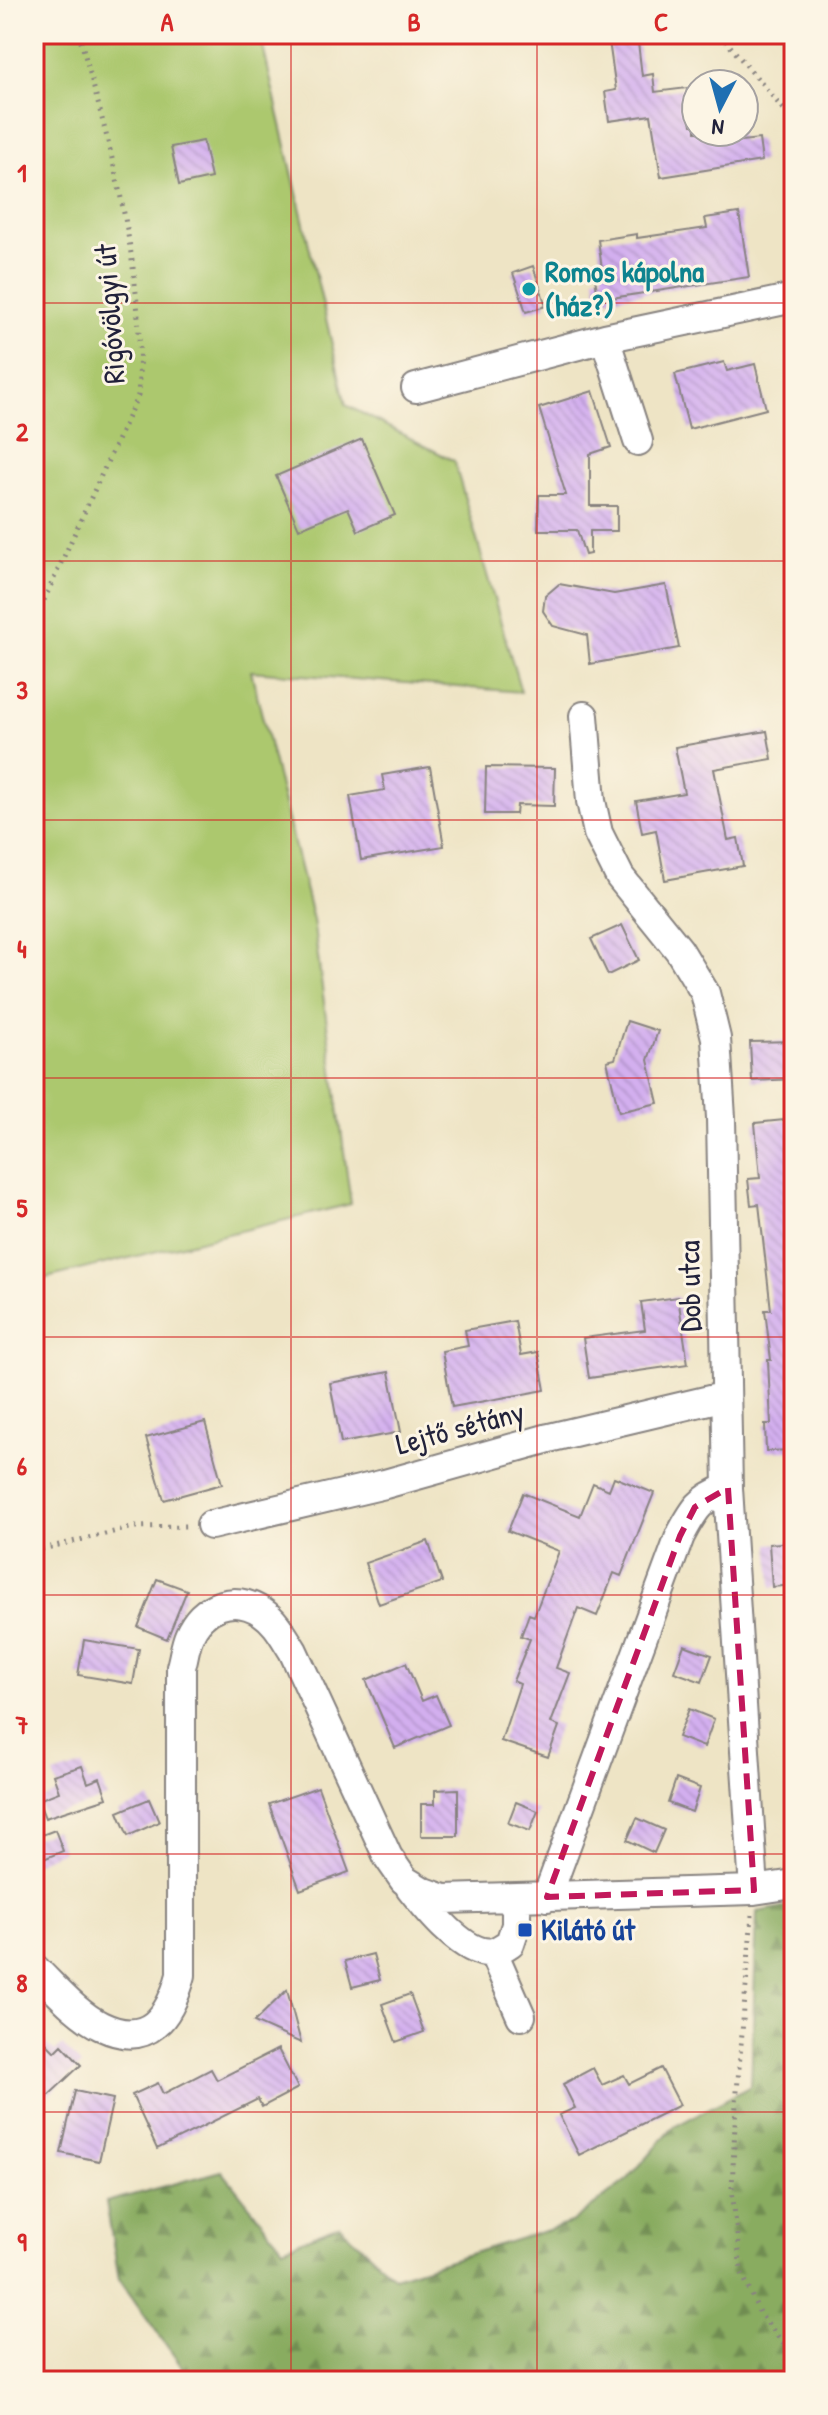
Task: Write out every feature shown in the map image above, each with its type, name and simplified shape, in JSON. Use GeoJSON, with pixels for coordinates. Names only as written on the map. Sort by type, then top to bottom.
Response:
{"type":"FeatureCollection","features":[{"type":"Feature","properties":{"kind":"street"},"geometry":{"type":"LineString","coordinates":[[416,388],[605,338],[794,298]]}},
{"type":"Feature","properties":{"kind":"street"},"geometry":{"type":"LineString","coordinates":[[605,338],[638,441]]}},
{"type":"Feature","properties":{"kind":"street","name":"Dob utca"},"geometry":{"type":"LineString","coordinates":[[584,716],[591,801],[598,833],[620,877],[679,950],[705,993],[716,1038],[721,1118],[728,1488],[754,1890]]}},
{"type":"Feature","properties":{"kind":"street","name":"Lejtő sétány"},"geometry":{"type":"LineString","coordinates":[[211,1525],[385,1484],[549,1438],[726,1396]]}},
{"type":"Feature","properties":{"kind":"street"},"geometry":{"type":"LineString","coordinates":[[547,1897],[680,1536],[695,1507],[709,1495],[728,1488]]}},
{"type":"Feature","properties":{"kind":"street"},"geometry":{"type":"LineString","coordinates":[[34,1968],[100,2026],[121,2033],[140,2031],[156,2025],[167,2014],[181,1975],[181,1667],[189,1636],[201,1617],[219,1604],[240,1603],[261,1611],[277,1625],[293,1651],[388,1857],[434,1919],[475,1950],[493,1952],[510,1943],[516,1925],[516,1897]]}},
{"type":"Feature","properties":{"kind":"street"},"geometry":{"type":"LineString","coordinates":[[404,1880],[444,1899],[754,1890],[794,1884]]}},
{"type":"Feature","properties":{"kind":"street"},"geometry":{"type":"LineString","coordinates":[[493,1952],[521,2016]]}},
{"type":"Feature","properties":{"kind":"path","name":"Rigóvölgyi út"},"geometry":{"type":"LineString","coordinates":[[34,622],[138,395],[141,359],[130,249],[103,122],[79,34]]}},
{"type":"Feature","properties":{"kind":"path"},"geometry":{"type":"LineString","coordinates":[[720,34],[794,122]]}},
{"type":"Feature","properties":{"kind":"path"},"geometry":{"type":"LineString","coordinates":[[34,1551],[134,1527],[211,1525]]}},
{"type":"Feature","properties":{"kind":"path"},"geometry":{"type":"LineString","coordinates":[[754,1890],[732,2189],[741,2271],[759,2312],[782,2342],[794,2351]]}},
{"type":"Feature","properties":{"kind":"highlighted area"},"geometry":{"type":"Polygon","coordinates":[[[728,1488],[754,1890],[547,1897],[680,1536],[695,1507],[728,1488]]]}},
{"type":"Feature","properties":{"kind":"green space"},"geometry":{"type":"Polygon","coordinates":[[[34,34],[260,34],[346,405],[454,461],[521,692],[251,671],[313,920],[351,1204],[34,1281],[34,34]]]}},
{"type":"Feature","properties":{"kind":"green space"},"geometry":{"type":"Polygon","coordinates":[[[794,1905],[794,2381],[192,2381],[119,2279],[106,2202],[222,2171],[283,2248],[339,2225],[394,2277],[571,2223],[628,2179],[672,2128],[751,2086],[757,1912],[794,1905]]]}},
{"type":"Feature","properties":{"kind":"building"},"geometry":{"type":"Polygon","coordinates":[[[608,34],[637,34],[642,76],[653,74],[655,92],[680,89],[680,148],[760,146],[762,161],[661,177],[651,115],[609,121],[605,92],[616,90],[608,34]]]}},
{"type":"Feature","properties":{"kind":"building"},"geometry":{"type":"Polygon","coordinates":[[[203,141],[211,178],[179,185],[171,147],[203,141]]]}},
{"type":"Feature","properties":{"kind":"building"},"geometry":{"type":"Polygon","coordinates":[[[739,213],[749,277],[598,300],[595,277],[603,276],[598,240],[707,228],[705,218],[739,213]]]}},
{"type":"Feature","properties":{"kind":"building","name":"Romos kápolna (ház?)"},"geometry":{"type":"Polygon","coordinates":[[[533,266],[546,306],[526,312],[513,273],[533,266]]]}},
{"type":"Feature","properties":{"kind":"building"},"geometry":{"type":"Polygon","coordinates":[[[724,362],[727,371],[755,364],[766,409],[689,429],[675,374],[724,362]]]}},
{"type":"Feature","properties":{"kind":"building"},"geometry":{"type":"Polygon","coordinates":[[[593,391],[611,447],[590,454],[590,506],[617,506],[617,531],[590,531],[590,554],[585,555],[577,530],[538,530],[539,495],[566,495],[539,408],[593,391]]]}},
{"type":"Feature","properties":{"kind":"building"},"geometry":{"type":"Polygon","coordinates":[[[362,439],[395,515],[358,531],[348,508],[299,529],[276,476],[362,439]]]}},
{"type":"Feature","properties":{"kind":"building"},"geometry":{"type":"Polygon","coordinates":[[[559,584],[614,594],[666,585],[679,648],[590,664],[587,635],[553,626],[543,611],[545,596],[559,584]]]}},
{"type":"Feature","properties":{"kind":"building"},"geometry":{"type":"Polygon","coordinates":[[[767,731],[772,759],[714,769],[728,840],[738,838],[743,866],[665,880],[656,830],[642,833],[636,801],[684,793],[675,747],[767,731]]]}},
{"type":"Feature","properties":{"kind":"building"},"geometry":{"type":"Polygon","coordinates":[[[430,767],[444,846],[361,860],[350,796],[385,790],[382,775],[430,767]]]}},
{"type":"Feature","properties":{"kind":"building"},"geometry":{"type":"Polygon","coordinates":[[[486,767],[555,768],[554,806],[517,805],[516,814],[485,814],[486,767]]]}},
{"type":"Feature","properties":{"kind":"building"},"geometry":{"type":"Polygon","coordinates":[[[622,925],[639,960],[608,975],[591,939],[622,925]]]}},
{"type":"Feature","properties":{"kind":"building"},"geometry":{"type":"Polygon","coordinates":[[[627,1021],[658,1031],[648,1060],[658,1103],[619,1112],[607,1061],[615,1059],[627,1021]]]}},
{"type":"Feature","properties":{"kind":"building"},"geometry":{"type":"Polygon","coordinates":[[[794,1041],[794,1079],[752,1081],[750,1042],[794,1041]]]}},
{"type":"Feature","properties":{"kind":"building"},"geometry":{"type":"Polygon","coordinates":[[[794,1119],[794,1450],[766,1451],[765,1424],[771,1424],[768,1360],[771,1360],[765,1310],[771,1310],[759,1204],[751,1205],[748,1179],[760,1178],[755,1123],[794,1119]]]}},
{"type":"Feature","properties":{"kind":"building"},"geometry":{"type":"Polygon","coordinates":[[[678,1297],[688,1364],[589,1378],[583,1338],[645,1330],[641,1302],[678,1297]]]}},
{"type":"Feature","properties":{"kind":"building"},"geometry":{"type":"Polygon","coordinates":[[[515,1321],[521,1355],[538,1352],[545,1390],[452,1407],[442,1351],[468,1346],[465,1330],[515,1321]]]}},
{"type":"Feature","properties":{"kind":"building"},"geometry":{"type":"Polygon","coordinates":[[[389,1372],[401,1432],[341,1443],[330,1383],[389,1372]]]}},
{"type":"Feature","properties":{"kind":"building"},"geometry":{"type":"Polygon","coordinates":[[[205,1422],[222,1484],[164,1500],[146,1438],[205,1422]]]}},
{"type":"Feature","properties":{"kind":"building"},"geometry":{"type":"Polygon","coordinates":[[[614,1477],[654,1493],[621,1576],[614,1573],[597,1616],[578,1608],[556,1668],[570,1673],[551,1723],[559,1726],[548,1757],[501,1741],[520,1684],[513,1681],[530,1639],[521,1636],[529,1614],[534,1616],[559,1551],[508,1531],[523,1493],[580,1516],[593,1483],[609,1490],[614,1477]]]}},
{"type":"Feature","properties":{"kind":"building"},"geometry":{"type":"Polygon","coordinates":[[[428,1541],[442,1582],[379,1604],[365,1563],[428,1541]]]}},
{"type":"Feature","properties":{"kind":"building"},"geometry":{"type":"Polygon","coordinates":[[[794,1542],[794,1585],[772,1587],[769,1544],[794,1542]]]}},
{"type":"Feature","properties":{"kind":"building"},"geometry":{"type":"Polygon","coordinates":[[[157,1579],[187,1590],[167,1639],[138,1627],[157,1579]]]}},
{"type":"Feature","properties":{"kind":"building"},"geometry":{"type":"Polygon","coordinates":[[[84,1640],[139,1649],[133,1684],[78,1675],[84,1640]]]}},
{"type":"Feature","properties":{"kind":"building"},"geometry":{"type":"Polygon","coordinates":[[[684,1645],[712,1655],[702,1682],[674,1672],[684,1645]]]}},
{"type":"Feature","properties":{"kind":"building"},"geometry":{"type":"Polygon","coordinates":[[[406,1663],[422,1701],[436,1695],[449,1725],[395,1748],[366,1680],[406,1663]]]}},
{"type":"Feature","properties":{"kind":"building"},"geometry":{"type":"Polygon","coordinates":[[[689,1709],[714,1719],[704,1747],[678,1737],[689,1709]]]}},
{"type":"Feature","properties":{"kind":"building"},"geometry":{"type":"Polygon","coordinates":[[[82,1766],[88,1783],[100,1778],[107,1798],[45,1818],[38,1800],[59,1792],[53,1775],[82,1766]]]}},
{"type":"Feature","properties":{"kind":"building"},"geometry":{"type":"Polygon","coordinates":[[[676,1779],[700,1788],[692,1812],[668,1803],[676,1779]]]}},
{"type":"Feature","properties":{"kind":"building"},"geometry":{"type":"Polygon","coordinates":[[[318,1787],[349,1872],[300,1890],[269,1804],[318,1787]]]}},
{"type":"Feature","properties":{"kind":"building"},"geometry":{"type":"Polygon","coordinates":[[[458,1789],[458,1836],[421,1836],[421,1804],[435,1804],[435,1790],[458,1789]]]}},
{"type":"Feature","properties":{"kind":"building"},"geometry":{"type":"Polygon","coordinates":[[[149,1799],[159,1822],[128,1836],[118,1812],[149,1799]]]}},
{"type":"Feature","properties":{"kind":"building"},"geometry":{"type":"Polygon","coordinates":[[[516,1802],[538,1811],[530,1831],[508,1823],[516,1802]]]}},
{"type":"Feature","properties":{"kind":"building"},"geometry":{"type":"Polygon","coordinates":[[[637,1818],[664,1830],[654,1853],[627,1840],[637,1818]]]}},
{"type":"Feature","properties":{"kind":"building"},"geometry":{"type":"Polygon","coordinates":[[[55,1830],[63,1851],[34,1863],[34,1838],[55,1830]]]}},
{"type":"Feature","properties":{"kind":"building"},"geometry":{"type":"Polygon","coordinates":[[[373,1954],[380,1980],[352,1987],[345,1961],[373,1954]]]}},
{"type":"Feature","properties":{"kind":"building"},"geometry":{"type":"Polygon","coordinates":[[[287,1990],[301,2043],[254,2022],[287,1990]]]}},
{"type":"Feature","properties":{"kind":"building"},"geometry":{"type":"Polygon","coordinates":[[[410,1994],[424,2032],[396,2042],[382,2004],[410,1994]]]}},
{"type":"Feature","properties":{"kind":"building"},"geometry":{"type":"Polygon","coordinates":[[[34,2031],[55,2052],[62,2045],[81,2065],[34,2109],[34,2031]]]}},
{"type":"Feature","properties":{"kind":"building"},"geometry":{"type":"Polygon","coordinates":[[[278,2049],[298,2088],[262,2107],[258,2099],[157,2149],[132,2095],[158,2083],[163,2094],[211,2069],[217,2080],[278,2049]]]}},
{"type":"Feature","properties":{"kind":"building"},"geometry":{"type":"Polygon","coordinates":[[[593,2068],[602,2085],[624,2075],[629,2084],[661,2068],[680,2105],[579,2155],[559,2115],[575,2108],[563,2084],[593,2068]]]}},
{"type":"Feature","properties":{"kind":"building"},"geometry":{"type":"Polygon","coordinates":[[[75,2091],[113,2099],[99,2161],[61,2153],[75,2091]]]}},
{"type":"Feature","properties":{"kind":"place","name":"Romos kápolna (ház?)"},"geometry":{"type":"Point","coordinates":[529,289]}},
{"type":"Feature","properties":{"kind":"place","name":"Kilátó út"},"geometry":{"type":"Point","coordinates":[525,1930]}}]}
